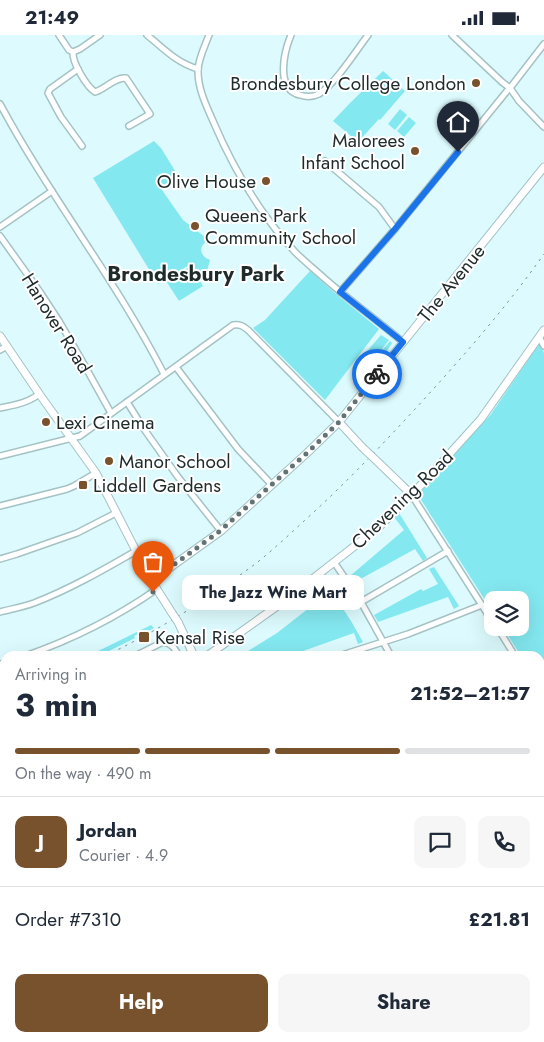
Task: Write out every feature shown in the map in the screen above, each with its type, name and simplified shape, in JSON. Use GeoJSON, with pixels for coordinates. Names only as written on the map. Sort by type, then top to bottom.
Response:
{"type":"FeatureCollection","features":[{"type":"Feature","properties":{"kind":"street"},"geometry":{"type":"LineString","coordinates":[[59,35],[73,52],[73,60],[94,92],[100,91],[119,78],[126,78],[150,114],[129,126]]}},
{"type":"Feature","properties":{"kind":"street"},"geometry":{"type":"LineString","coordinates":[[73,52],[100,35]]}},
{"type":"Feature","properties":{"kind":"street"},"geometry":{"type":"LineString","coordinates":[[147,35],[179,62],[198,69]]}},
{"type":"Feature","properties":{"kind":"street"},"geometry":{"type":"LineString","coordinates":[[209,35],[198,69],[199,84],[222,141],[255,199],[276,230],[296,253],[340,292],[403,342]]}},
{"type":"Feature","properties":{"kind":"street"},"geometry":{"type":"LineString","coordinates":[[291,35],[284,55],[284,78],[295,94],[310,97],[326,89],[368,35]]}},
{"type":"Feature","properties":{"kind":"street"},"geometry":{"type":"LineString","coordinates":[[452,35],[502,82],[544,127]]}},
{"type":"Feature","properties":{"kind":"street"},"geometry":{"type":"LineString","coordinates":[[340,292],[395,229],[544,44]]}},
{"type":"Feature","properties":{"kind":"street"},"geometry":{"type":"LineString","coordinates":[[78,69],[50,89],[48,93],[61,117],[82,146]]}},
{"type":"Feature","properties":{"kind":"street"},"geometry":{"type":"LineString","coordinates":[[0,104],[52,191],[113,284],[164,374]]}},
{"type":"Feature","properties":{"kind":"street"},"geometry":{"type":"LineString","coordinates":[[325,161],[379,207],[395,229]]}},
{"type":"Feature","properties":{"kind":"street","name":"The Avenue"},"geometry":{"type":"LineString","coordinates":[[151,580],[220,531],[339,422],[544,167]]}},
{"type":"Feature","properties":{"kind":"street"},"geometry":{"type":"LineString","coordinates":[[0,227],[52,191]]}},
{"type":"Feature","properties":{"kind":"street","name":"Hanover Road"},"geometry":{"type":"LineString","coordinates":[[0,236],[59,321],[111,413]]}},
{"type":"Feature","properties":{"kind":"street"},"geometry":{"type":"LineString","coordinates":[[0,456],[80,436],[233,325],[240,325],[248,330],[362,447],[411,494],[484,608]]}},
{"type":"Feature","properties":{"kind":"street","name":"Chevening Road"},"geometry":{"type":"LineString","coordinates":[[214,651],[283,602],[378,527],[425,481],[481,419],[544,331]]}},
{"type":"Feature","properties":{"kind":"street"},"geometry":{"type":"LineString","coordinates":[[0,336],[96,473],[151,580],[179,625],[192,651]]}},
{"type":"Feature","properties":{"kind":"street"},"geometry":{"type":"LineString","coordinates":[[539,337],[544,346]]}},
{"type":"Feature","properties":{"kind":"street"},"geometry":{"type":"LineString","coordinates":[[0,350],[7,346]]}},
{"type":"Feature","properties":{"kind":"street"},"geometry":{"type":"LineString","coordinates":[[176,367],[238,449],[272,485]]}},
{"type":"Feature","properties":{"kind":"street"},"geometry":{"type":"LineString","coordinates":[[0,408],[26,402],[39,394]]}},
{"type":"Feature","properties":{"kind":"street"},"geometry":{"type":"LineString","coordinates":[[127,402],[178,477],[220,531]]}},
{"type":"Feature","properties":{"kind":"street"},"geometry":{"type":"LineString","coordinates":[[0,506],[66,489],[96,473]]}},
{"type":"Feature","properties":{"kind":"street"},"geometry":{"type":"LineString","coordinates":[[0,559],[77,533],[116,513]]}},
{"type":"Feature","properties":{"kind":"street"},"geometry":{"type":"LineString","coordinates":[[0,612],[32,603],[54,594],[88,578],[136,551]]}},
{"type":"Feature","properties":{"kind":"street"},"geometry":{"type":"LineString","coordinates":[[361,602],[448,551]]}},
{"type":"Feature","properties":{"kind":"street"},"geometry":{"type":"LineString","coordinates":[[334,562],[361,602],[388,651]]}},
{"type":"Feature","properties":{"kind":"street"},"geometry":{"type":"LineString","coordinates":[[39,651],[63,642],[93,627],[157,589]]}},
{"type":"Feature","properties":{"kind":"street"},"geometry":{"type":"LineString","coordinates":[[354,651],[482,605]]}},
{"type":"Feature","properties":{"kind":"street"},"geometry":{"type":"LineString","coordinates":[[502,636],[511,651]]}},
{"type":"Feature","properties":{"kind":"street"},"geometry":{"type":"LineString","coordinates":[[145,651],[163,642],[172,645],[176,651]]}},
{"type":"Feature","properties":{"kind":"shaded area"},"geometry":{"type":"Polygon","coordinates":[[[383,71],[405,91],[358,142],[333,121],[383,71]]]}},
{"type":"Feature","properties":{"kind":"shaded area"},"geometry":{"type":"Polygon","coordinates":[[[400,109],[407,115],[395,130],[388,124],[400,109]]]}},
{"type":"Feature","properties":{"kind":"shaded area"},"geometry":{"type":"Polygon","coordinates":[[[409,117],[416,123],[404,137],[397,131],[409,117]]]}},
{"type":"Feature","properties":{"kind":"shaded area"},"geometry":{"type":"Polygon","coordinates":[[[154,141],[161,148],[180,179],[162,190],[183,220],[209,240],[205,242],[201,250],[204,256],[210,260],[206,275],[201,278],[191,264],[158,284],[93,178],[154,141]]]}},
{"type":"Feature","properties":{"kind":"shaded area"},"geometry":{"type":"Polygon","coordinates":[[[191,266],[203,286],[179,301],[166,281],[191,266]]]}},
{"type":"Feature","properties":{"kind":"shaded area"},"geometry":{"type":"Polygon","coordinates":[[[310,271],[379,329],[325,400],[253,328],[265,320],[310,271]]]}},
{"type":"Feature","properties":{"kind":"shaded area"},"geometry":{"type":"Polygon","coordinates":[[[381,335],[389,340],[376,357],[368,350],[381,335]]]}},
{"type":"Feature","properties":{"kind":"shaded area"},"geometry":{"type":"Polygon","coordinates":[[[390,341],[392,343],[389,348],[366,377],[364,378],[362,374],[352,368],[359,359],[364,364],[370,363],[368,360],[370,357],[374,360],[390,341]]]}},
{"type":"Feature","properties":{"kind":"shaded area"},"geometry":{"type":"Polygon","coordinates":[[[539,344],[544,353],[544,651],[518,651],[508,636],[529,636],[529,591],[484,591],[484,598],[418,495],[491,414],[539,344]]]}},
{"type":"Feature","properties":{"kind":"shaded area"},"geometry":{"type":"Polygon","coordinates":[[[399,513],[427,558],[423,561],[415,549],[355,582],[350,576],[404,530],[394,517],[399,513]]]}},
{"type":"Feature","properties":{"kind":"shaded area"},"geometry":{"type":"Polygon","coordinates":[[[434,567],[459,606],[454,609],[448,597],[378,622],[374,615],[421,589],[423,591],[438,584],[429,569],[434,567]]]}},
{"type":"Feature","properties":{"kind":"shaded area"},"geometry":{"type":"Polygon","coordinates":[[[341,583],[347,591],[336,598],[363,642],[358,644],[354,633],[303,651],[248,651],[277,633],[341,583]]]}},
{"type":"Feature","properties":{"kind":"shaded area"},"geometry":{"type":"Polygon","coordinates":[[[151,625],[154,628],[140,636],[138,634],[134,636],[135,638],[109,651],[98,651],[151,625]]]}},
{"type":"Feature","properties":{"kind":"railway"},"geometry":{"type":"LineString","coordinates":[[115,651],[165,624],[204,600],[259,561],[288,536],[362,466],[433,390],[498,314],[544,254]]}},
{"type":"Feature","properties":{"kind":"way so far"},"geometry":{"type":"LineString","coordinates":[[153,592],[157,589],[151,580],[155,576],[168,569],[220,531],[272,485],[339,422],[377,374]]}},
{"type":"Feature","properties":{"kind":"place","name":"Brondesbury College London"},"geometry":{"type":"Point","coordinates":[476,83]}},
{"type":"Feature","properties":{"kind":"place","name":"Malorees Infant School"},"geometry":{"type":"Point","coordinates":[415,151]}},
{"type":"Feature","properties":{"kind":"place","name":"Olive House"},"geometry":{"type":"Point","coordinates":[266,181]}},
{"type":"Feature","properties":{"kind":"place","name":"Queens Park Community School"},"geometry":{"type":"Point","coordinates":[195,226]}},
{"type":"Feature","properties":{"kind":"place","name":"Lexi Cinema"},"geometry":{"type":"Point","coordinates":[46,422]}},
{"type":"Feature","properties":{"kind":"place","name":"Manor School"},"geometry":{"type":"Point","coordinates":[109,461]}},
{"type":"Feature","properties":{"kind":"place","name":"Liddell Gardens"},"geometry":{"type":"Point","coordinates":[83,485]}},
{"type":"Feature","properties":{"kind":"place","name":"The Jazz Wine Mart"},"geometry":{"type":"Point","coordinates":[153,592]}},
{"type":"Feature","properties":{"kind":"place","name":"Kensal Rise"},"geometry":{"type":"Point","coordinates":[144,637]}},
{"type":"Feature","properties":{"kind":"district","name":"Brondesbury Park"},"geometry":{"type":"Point","coordinates":[196,274]}},
{"type":"Feature","properties":{"kind":"route"},"geometry":{"type":"LineString","coordinates":[[377,374],[403,342],[340,292],[458,152]]}}]}
